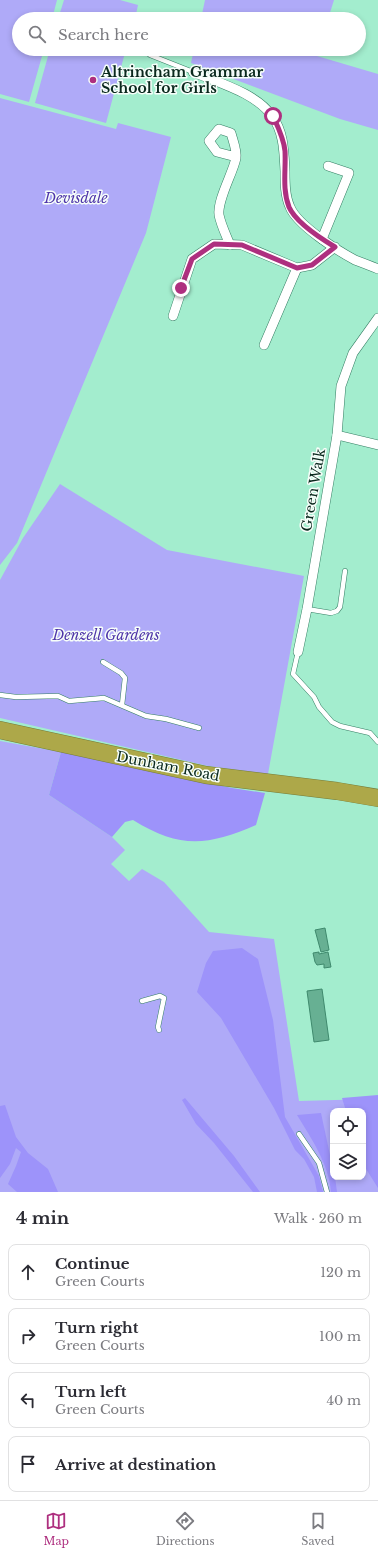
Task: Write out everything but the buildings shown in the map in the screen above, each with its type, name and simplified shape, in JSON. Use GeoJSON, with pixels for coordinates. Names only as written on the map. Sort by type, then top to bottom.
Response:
{"type":"FeatureCollection","features":[{"type":"Feature","properties":{"kind":"highway","name":"Dunham Road"},"geometry":{"type":"LineString","coordinates":[[0,730],[206,775],[337,791],[378,798]]}},
{"type":"Feature","properties":{"kind":"highway","name":"Dunham Road"},"geometry":{"type":"LineString","coordinates":[[337,791],[378,791]]}},
{"type":"Feature","properties":{"kind":"street"},"geometry":{"type":"LineString","coordinates":[[194,72],[261,103],[273,116],[280,132],[285,150],[285,189],[290,207],[297,218],[322,239],[355,260],[378,269]]}},
{"type":"Feature","properties":{"kind":"street"},"geometry":{"type":"LineString","coordinates":[[230,245],[223,229],[219,214],[224,192],[236,157]]}},
{"type":"Feature","properties":{"kind":"street"},"geometry":{"type":"LineString","coordinates":[[322,239],[349,173],[328,166]]}},
{"type":"Feature","properties":{"kind":"street"},"geometry":{"type":"LineString","coordinates":[[173,316],[181,288],[192,259],[214,244],[242,245],[297,268],[312,265],[335,247]]}},
{"type":"Feature","properties":{"kind":"street"},"geometry":{"type":"LineString","coordinates":[[264,345],[297,268]]}},
{"type":"Feature","properties":{"kind":"street","name":"Green Walk"},"geometry":{"type":"LineString","coordinates":[[298,652],[307,609],[310,566],[337,435],[341,386],[353,353],[378,318]]}},
{"type":"Feature","properties":{"kind":"street"},"geometry":{"type":"LineString","coordinates":[[337,435],[378,445]]}},
{"type":"Feature","properties":{"kind":"lane"},"geometry":{"type":"LineString","coordinates":[[153,56],[194,72]]}},
{"type":"Feature","properties":{"kind":"lane"},"geometry":{"type":"LineString","coordinates":[[307,609],[331,613],[337,611],[340,607],[344,571]]}},
{"type":"Feature","properties":{"kind":"lane","name":"Green Walk"},"geometry":{"type":"LineString","coordinates":[[298,652],[293,674],[314,696],[319,707],[332,722],[340,726],[370,733],[378,742]]}},
{"type":"Feature","properties":{"kind":"lane"},"geometry":{"type":"LineString","coordinates":[[103,662],[125,678],[122,705]]}},
{"type":"Feature","properties":{"kind":"lane"},"geometry":{"type":"LineString","coordinates":[[0,695],[16,697],[58,696],[70,701],[104,698],[146,716],[166,719],[199,728]]}},
{"type":"Feature","properties":{"kind":"lane"},"geometry":{"type":"LineString","coordinates":[[142,1002],[160,996],[164,998],[158,1027],[159,1030]]}},
{"type":"Feature","properties":{"kind":"lane"},"geometry":{"type":"LineString","coordinates":[[299,1134],[319,1163],[327,1192]]}},
{"type":"Feature","properties":{"kind":"green space"},"geometry":{"type":"Polygon","coordinates":[[[0,0],[57,0],[54,12],[12,12],[12,56],[42,56],[29,102],[0,94],[0,0]]]}},
{"type":"Feature","properties":{"kind":"green space"},"geometry":{"type":"Polygon","coordinates":[[[64,0],[120,0],[138,5],[136,12],[60,12],[64,0]]]}},
{"type":"Feature","properties":{"kind":"green space"},"geometry":{"type":"Polygon","coordinates":[[[205,0],[334,0],[330,12],[202,12],[205,0]]]}},
{"type":"Feature","properties":{"kind":"green space"},"geometry":{"type":"Polygon","coordinates":[[[48,56],[124,56],[106,123],[35,103],[48,56]]]}},
{"type":"Feature","properties":{"kind":"green space"},"geometry":{"type":"Polygon","coordinates":[[[192,56],[317,56],[378,74],[378,130],[340,119],[191,63],[192,56]]]}},
{"type":"Feature","properties":{"kind":"green space","name":"Devisdale"},"geometry":{"type":"Polygon","coordinates":[[[0,98],[116,129],[118,123],[171,137],[146,233],[17,543],[0,565],[0,98]]]}},
{"type":"Feature","properties":{"kind":"green space","name":"Denzell Gardens"},"geometry":{"type":"Polygon","coordinates":[[[60,484],[167,550],[304,576],[268,774],[208,766],[0,718],[0,580],[23,538],[60,484]]]}},
{"type":"Feature","properties":{"kind":"green space"},"geometry":{"type":"Polygon","coordinates":[[[0,741],[61,752],[49,795],[112,837],[125,850],[111,864],[129,881],[142,869],[164,882],[209,932],[274,939],[299,1101],[372,1099],[378,1140],[378,1192],[0,1192],[0,741]]]}},
{"type":"Feature","properties":{"kind":"shaded area"},"geometry":{"type":"Polygon","coordinates":[[[61,752],[232,788],[265,793],[256,825],[223,837],[194,841],[180,840],[165,836],[133,820],[125,822],[112,837],[49,795],[61,752]]]}},
{"type":"Feature","properties":{"kind":"shaded area"},"geometry":{"type":"Polygon","coordinates":[[[242,948],[258,959],[273,1020],[285,1117],[319,1176],[323,1192],[317,1192],[314,1177],[304,1159],[295,1150],[274,1108],[221,1018],[197,992],[206,963],[213,951],[242,948]]]}},
{"type":"Feature","properties":{"kind":"shaded area"},"geometry":{"type":"Polygon","coordinates":[[[378,1095],[378,1188],[366,1169],[366,1108],[345,1108],[342,1098],[378,1095]]]}},
{"type":"Feature","properties":{"kind":"shaded area"},"geometry":{"type":"Polygon","coordinates":[[[185,1098],[234,1156],[260,1192],[253,1192],[214,1143],[196,1124],[182,1100],[185,1098]]]}},
{"type":"Feature","properties":{"kind":"shaded area"},"geometry":{"type":"Polygon","coordinates":[[[5,1105],[16,1137],[28,1153],[48,1169],[58,1192],[17,1192],[8,1184],[21,1152],[16,1148],[10,1164],[0,1178],[0,1106],[5,1105]]]}},
{"type":"Feature","properties":{"kind":"shaded area"},"geometry":{"type":"Polygon","coordinates":[[[321,1113],[330,1155],[330,1180],[335,1180],[337,1192],[331,1192],[330,1182],[323,1161],[297,1115],[321,1113]]]}},
{"type":"Feature","properties":{"kind":"place","name":"Altrincham Grammar School for Girls"},"geometry":{"type":"Point","coordinates":[93,80]}},
{"type":"Feature","properties":{"kind":"route"},"geometry":{"type":"LineString","coordinates":[[181,288],[192,259],[214,244],[242,245],[297,268],[312,265],[335,247],[322,239],[297,218],[290,207],[285,189],[285,150],[280,132],[273,116]]}}]}
